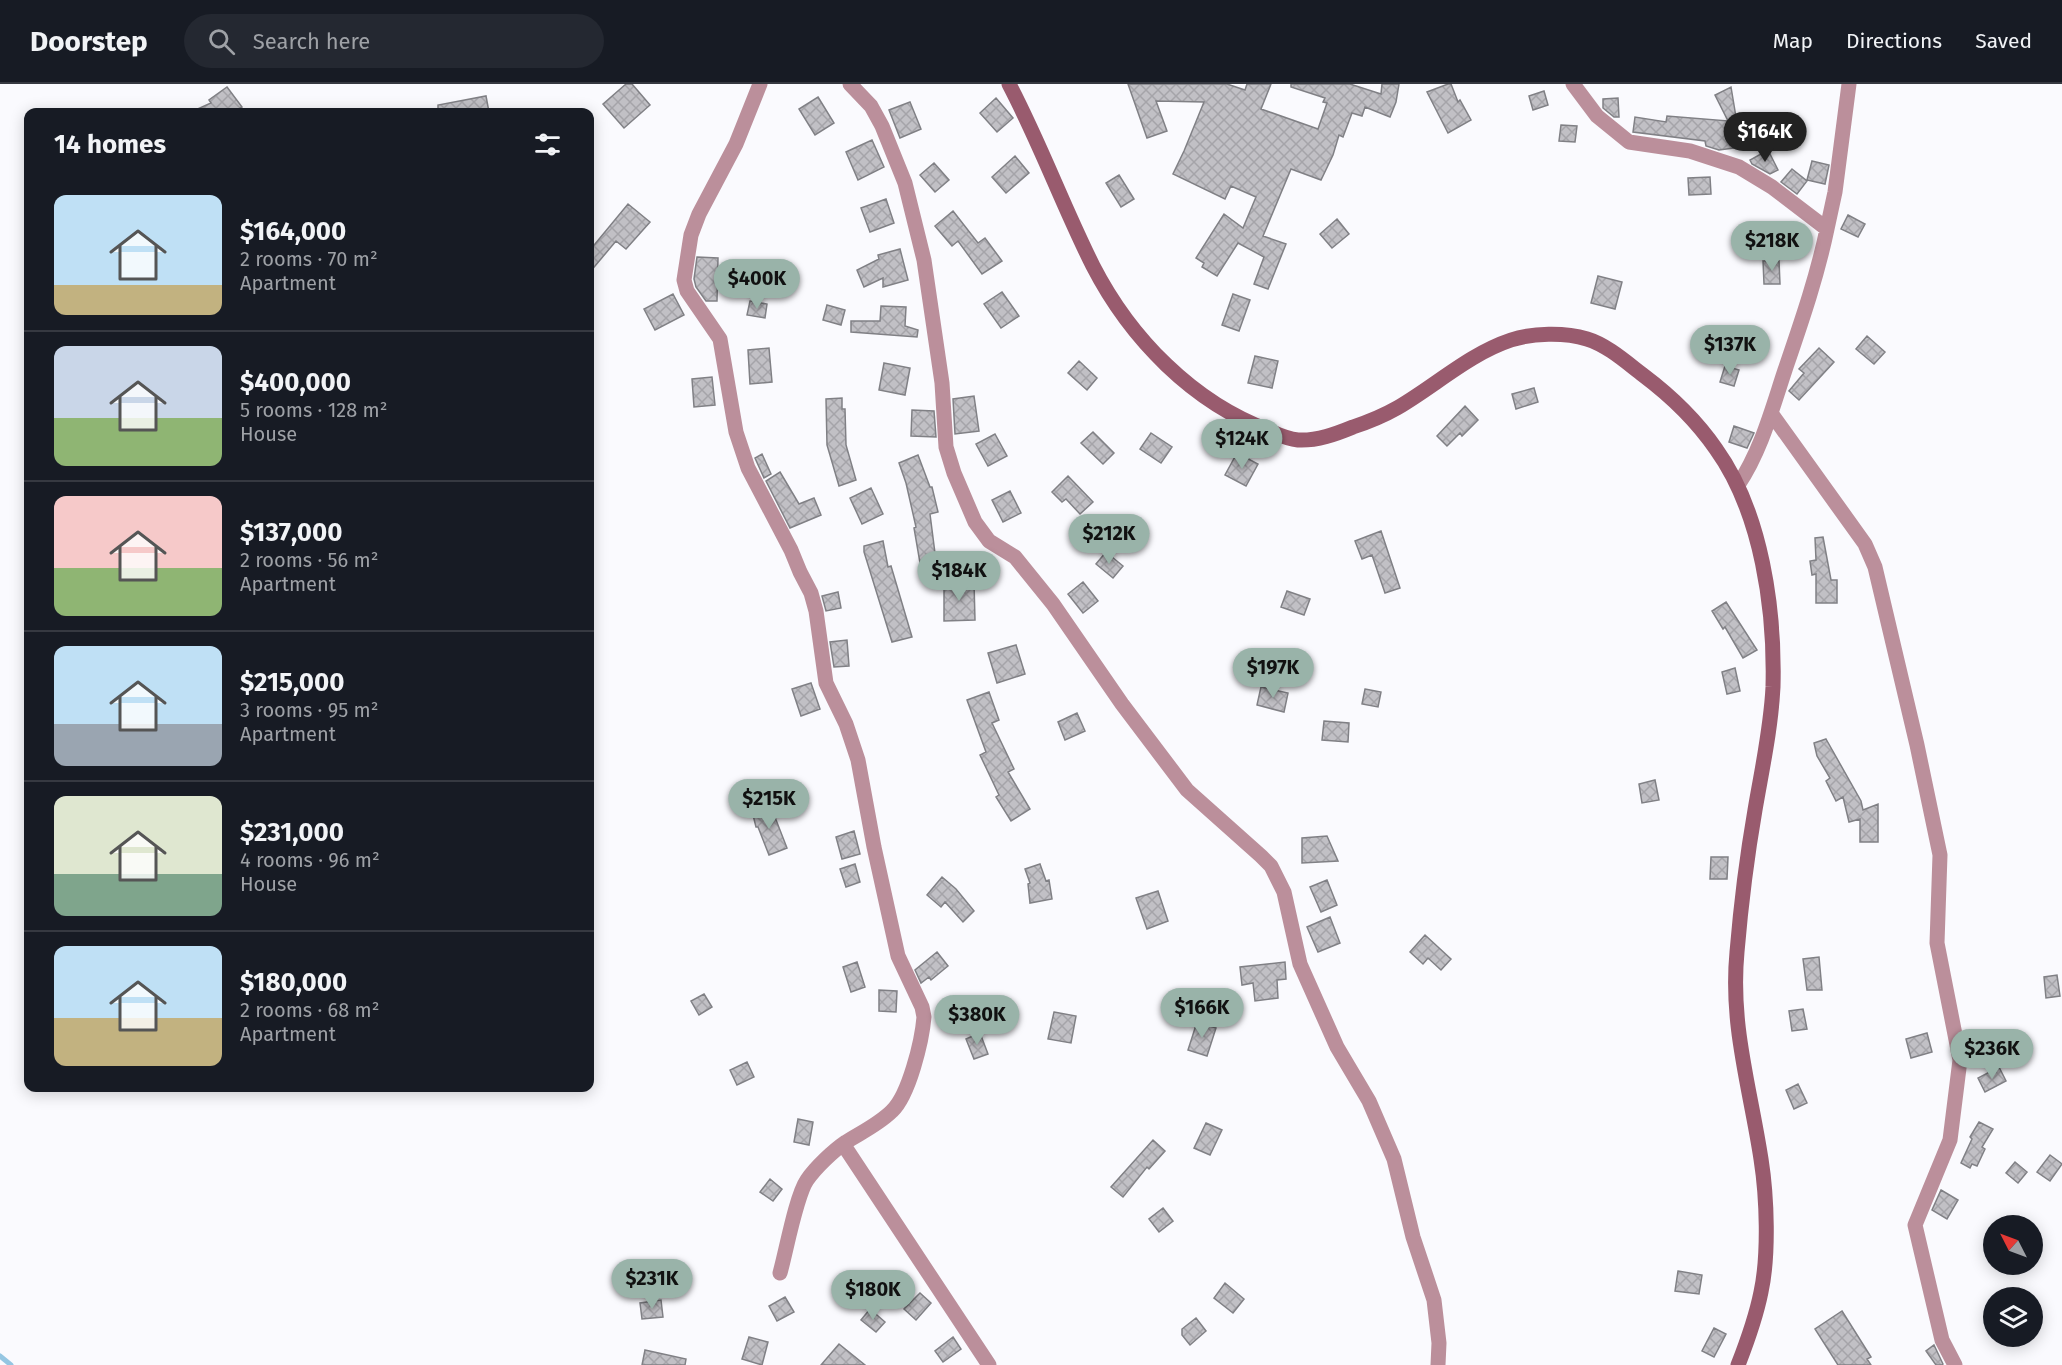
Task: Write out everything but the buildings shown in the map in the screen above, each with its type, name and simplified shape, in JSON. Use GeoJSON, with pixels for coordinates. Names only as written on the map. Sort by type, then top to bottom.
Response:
{"type":"FeatureCollection","features":[{"type":"Feature","properties":{"kind":"main road"},"geometry":{"type":"LineString","coordinates":[[1009,84],[1095,269],[1117,305],[1139,334],[1171,369],[1188,386],[1219,407],[1295,440],[1318,439],[1381,416],[1485,351],[1516,338],[1552,334],[1588,339],[1621,358],[1667,393],[1718,451],[1738,485],[1754,530],[1765,584],[1771,623],[1773,680],[1769,730],[1750,840],[1737,953],[1734,1002],[1737,1035],[1762,1164],[1766,1233],[1762,1290],[1738,1365]]}},
{"type":"Feature","properties":{"kind":"street"},"geometry":{"type":"LineString","coordinates":[[760,84],[736,144],[695,225],[685,264],[684,280],[687,291],[720,339],[736,432],[748,468],[811,592],[816,611],[826,683],[846,724],[858,760],[898,956],[922,1007],[924,1017],[908,1084],[902,1099],[880,1121],[843,1144],[812,1174],[802,1188],[780,1273]]}},
{"type":"Feature","properties":{"kind":"street"},"geometry":{"type":"LineString","coordinates":[[850,84],[871,106],[882,126],[904,183],[924,260],[942,383],[946,447],[954,473],[975,522],[989,541],[1015,557],[1053,604],[1122,705],[1187,790],[1271,866],[1284,892],[1300,964],[1337,1047],[1369,1101],[1399,1172],[1413,1237],[1434,1300],[1437,1319],[1438,1365]]}},
{"type":"Feature","properties":{"kind":"street"},"geometry":{"type":"LineString","coordinates":[[1572,84],[1597,117],[1629,142],[1690,152],[1739,166],[1780,193],[1827,229]]}},
{"type":"Feature","properties":{"kind":"street"},"geometry":{"type":"LineString","coordinates":[[1738,485],[1749,468],[1770,413],[1819,268],[1834,192],[1849,84]]}},
{"type":"Feature","properties":{"kind":"street"},"geometry":{"type":"LineString","coordinates":[[1770,413],[1865,544],[1875,567],[1940,855],[1937,943],[1960,1060],[1950,1140],[1915,1224],[1942,1340],[1955,1365]]}},
{"type":"Feature","properties":{"kind":"street"},"geometry":{"type":"LineString","coordinates":[[843,1144],[989,1365]]}},
{"type":"Feature","properties":{"kind":"waterway"},"geometry":{"type":"LineString","coordinates":[[0,1356],[11,1365]]}}]}
